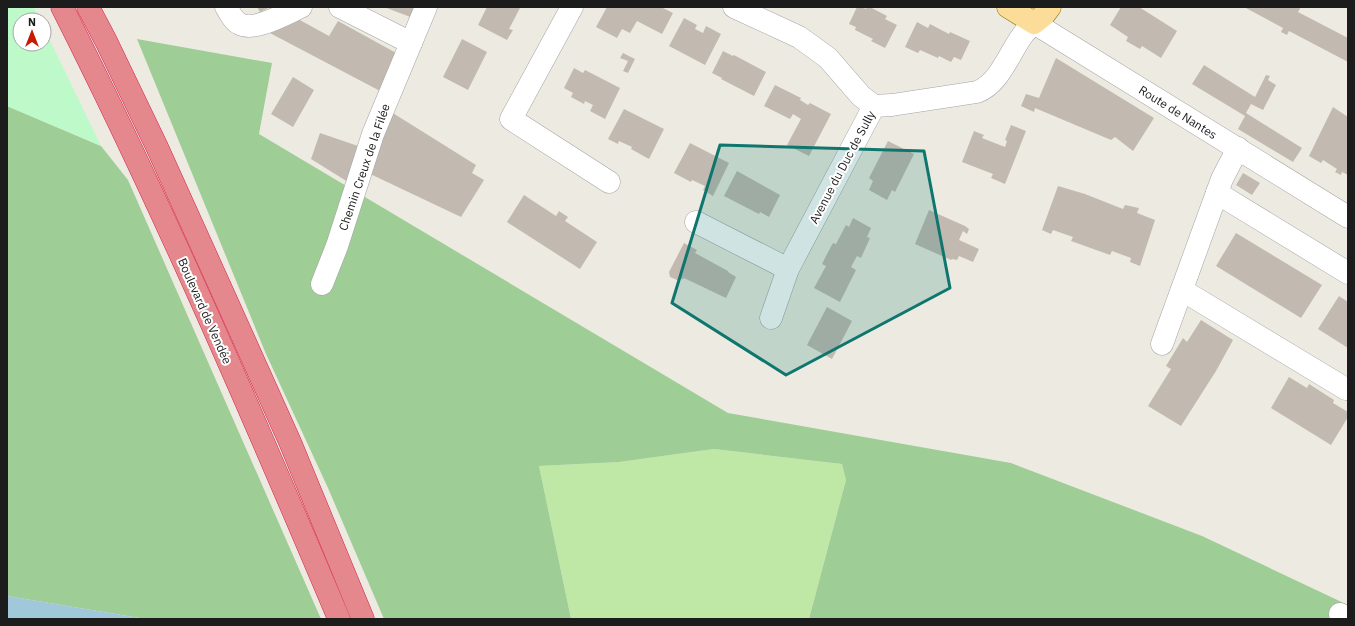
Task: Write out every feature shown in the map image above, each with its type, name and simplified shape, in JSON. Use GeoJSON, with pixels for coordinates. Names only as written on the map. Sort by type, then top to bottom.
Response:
{"type":"FeatureCollection","features":[{"type":"Feature","properties":{"kind":"highway","name":"Boulevard de Vendée"},"geometry":{"type":"LineString","coordinates":[[62,7],[136,158],[268,450],[339,619]]}},
{"type":"Feature","properties":{"kind":"highway","name":"Boulevard de Vendée"},"geometry":{"type":"LineString","coordinates":[[88,7],[157,147],[290,442],[363,619]]}},
{"type":"Feature","properties":{"kind":"main road","name":"Route de Nantes"},"geometry":{"type":"LineString","coordinates":[[1008,7],[1034,23]]}},
{"type":"Feature","properties":{"kind":"main road"},"geometry":{"type":"LineString","coordinates":[[1034,23],[1044,15],[1050,7]]}},
{"type":"Feature","properties":{"kind":"street"},"geometry":{"type":"LineString","coordinates":[[226,7],[232,17],[240,24],[251,26],[261,24],[301,7]]}},
{"type":"Feature","properties":{"kind":"street"},"geometry":{"type":"LineString","coordinates":[[340,7],[411,43]]}},
{"type":"Feature","properties":{"kind":"street","name":"Chemin Creux de la Filée"},"geometry":{"type":"LineString","coordinates":[[322,284],[337,246],[373,134],[426,7]]}},
{"type":"Feature","properties":{"kind":"street"},"geometry":{"type":"LineString","coordinates":[[572,7],[511,119],[609,182]]}},
{"type":"Feature","properties":{"kind":"street"},"geometry":{"type":"LineString","coordinates":[[734,7],[799,37],[828,58],[861,96],[874,106]]}},
{"type":"Feature","properties":{"kind":"street","name":"Avenue du Duc de Sully"},"geometry":{"type":"LineString","coordinates":[[771,318],[788,269],[874,106],[892,105],[978,92],[985,89],[1013,52],[1025,32],[1034,23]]}},
{"type":"Feature","properties":{"kind":"street","name":"Route de Nantes"},"geometry":{"type":"LineString","coordinates":[[1034,23],[1348,217]]}},
{"type":"Feature","properties":{"kind":"street"},"geometry":{"type":"LineString","coordinates":[[1162,344],[1222,179],[1238,148]]}},
{"type":"Feature","properties":{"kind":"street"},"geometry":{"type":"LineString","coordinates":[[1217,193],[1348,273]]}},
{"type":"Feature","properties":{"kind":"street"},"geometry":{"type":"LineString","coordinates":[[696,222],[788,269]]}},
{"type":"Feature","properties":{"kind":"street"},"geometry":{"type":"LineString","coordinates":[[1182,290],[1346,389]]}},
{"type":"Feature","properties":{"kind":"highlighted area"},"geometry":{"type":"Polygon","coordinates":[[[720,145],[924,151],[950,288],[786,375],[672,303],[720,145]]]}},
{"type":"Feature","properties":{"kind":"green space"},"geometry":{"type":"Polygon","coordinates":[[[7,7],[34,7],[36,12],[12,12],[12,52],[52,52],[52,45],[101,146],[7,106],[7,7]]]}},
{"type":"Feature","properties":{"kind":"green space"},"geometry":{"type":"Polygon","coordinates":[[[137,39],[272,63],[259,134],[728,413],[1011,463],[1202,536],[1348,605],[1345,619],[809,619],[846,480],[842,464],[714,449],[619,462],[539,466],[571,619],[384,619],[328,488],[266,354],[137,39]]]}},
{"type":"Feature","properties":{"kind":"green space"},"geometry":{"type":"Polygon","coordinates":[[[7,106],[101,146],[128,180],[321,619],[146,619],[7,596],[7,106]]]}},
{"type":"Feature","properties":{"kind":"green space"},"geometry":{"type":"Polygon","coordinates":[[[714,449],[842,464],[846,480],[809,619],[571,619],[539,466],[619,462],[714,449]]]}},
{"type":"Feature","properties":{"kind":"water"},"geometry":{"type":"Polygon","coordinates":[[[7,596],[146,619],[7,619],[7,596]]]}},
{"type":"Feature","properties":{"kind":"building"},"geometry":{"type":"Polygon","coordinates":[[[257,7],[270,7],[260,12],[257,7]]]}},
{"type":"Feature","properties":{"kind":"building"},"geometry":{"type":"Polygon","coordinates":[[[384,7],[417,7],[413,18],[384,7]]]}},
{"type":"Feature","properties":{"kind":"building"},"geometry":{"type":"Polygon","coordinates":[[[487,7],[520,8],[509,29],[513,30],[507,40],[478,25],[487,7]]]}},
{"type":"Feature","properties":{"kind":"building"},"geometry":{"type":"Polygon","coordinates":[[[607,7],[661,7],[673,13],[662,34],[637,21],[630,33],[622,29],[617,38],[596,27],[607,7]]]}},
{"type":"Feature","properties":{"kind":"building"},"geometry":{"type":"Polygon","coordinates":[[[857,7],[866,9],[867,7],[870,7],[887,16],[885,19],[897,25],[885,48],[871,41],[873,39],[855,30],[856,27],[849,24],[857,7]]]}},
{"type":"Feature","properties":{"kind":"building"},"geometry":{"type":"Polygon","coordinates":[[[1121,7],[1139,7],[1177,31],[1161,58],[1142,46],[1140,49],[1126,41],[1128,37],[1110,25],[1121,7]]]}},
{"type":"Feature","properties":{"kind":"building"},"geometry":{"type":"Polygon","coordinates":[[[1244,7],[1301,7],[1298,12],[1348,38],[1348,62],[1289,31],[1287,35],[1281,32],[1283,28],[1244,7]]]}},
{"type":"Feature","properties":{"kind":"building"},"geometry":{"type":"Polygon","coordinates":[[[684,18],[697,25],[695,29],[703,33],[706,26],[721,34],[705,65],[669,46],[684,18]]]}},
{"type":"Feature","properties":{"kind":"building"},"geometry":{"type":"Polygon","coordinates":[[[298,19],[329,36],[338,21],[398,54],[382,92],[268,32],[298,19]]]}},
{"type":"Feature","properties":{"kind":"building"},"geometry":{"type":"Polygon","coordinates":[[[917,22],[928,28],[930,24],[949,34],[950,32],[970,41],[961,60],[954,57],[951,62],[939,56],[938,58],[920,50],[918,53],[905,47],[917,22]]]}},
{"type":"Feature","properties":{"kind":"building"},"geometry":{"type":"Polygon","coordinates":[[[462,39],[487,52],[468,90],[443,77],[462,39]]]}},
{"type":"Feature","properties":{"kind":"building"},"geometry":{"type":"Polygon","coordinates":[[[723,51],[733,56],[734,55],[766,72],[754,96],[712,73],[723,51]]]}},
{"type":"Feature","properties":{"kind":"building"},"geometry":{"type":"Polygon","coordinates":[[[623,53],[635,59],[628,73],[623,71],[628,61],[620,58],[623,53]]]}},
{"type":"Feature","properties":{"kind":"building"},"geometry":{"type":"Polygon","coordinates":[[[1056,58],[1154,118],[1133,151],[1115,137],[1111,140],[1035,108],[1034,112],[1021,106],[1026,94],[1039,98],[1056,58]]]}},
{"type":"Feature","properties":{"kind":"building"},"geometry":{"type":"Polygon","coordinates":[[[1204,65],[1255,97],[1266,75],[1270,76],[1268,80],[1276,85],[1263,110],[1251,104],[1246,113],[1302,148],[1293,162],[1238,129],[1245,116],[1192,84],[1204,65]]]}},
{"type":"Feature","properties":{"kind":"building"},"geometry":{"type":"Polygon","coordinates":[[[574,68],[583,73],[585,70],[620,88],[605,119],[590,111],[593,105],[585,101],[584,104],[571,97],[573,93],[564,88],[574,68]]]}},
{"type":"Feature","properties":{"kind":"building"},"geometry":{"type":"Polygon","coordinates":[[[293,77],[314,90],[293,127],[271,114],[293,77]]]}},
{"type":"Feature","properties":{"kind":"building"},"geometry":{"type":"Polygon","coordinates":[[[775,85],[801,98],[800,100],[808,105],[810,103],[831,114],[809,156],[787,145],[801,119],[793,114],[790,119],[764,106],[775,85]]]}},
{"type":"Feature","properties":{"kind":"building"},"geometry":{"type":"Polygon","coordinates":[[[1333,107],[1348,117],[1348,175],[1342,172],[1341,175],[1335,172],[1337,169],[1323,160],[1321,163],[1309,156],[1333,107]]]}},
{"type":"Feature","properties":{"kind":"building"},"geometry":{"type":"Polygon","coordinates":[[[624,109],[664,129],[649,159],[631,149],[632,147],[619,141],[618,144],[608,139],[624,109]]]}},
{"type":"Feature","properties":{"kind":"building"},"geometry":{"type":"Polygon","coordinates":[[[388,110],[476,165],[472,173],[484,180],[461,217],[366,172],[388,110]]]}},
{"type":"Feature","properties":{"kind":"building"},"geometry":{"type":"Polygon","coordinates":[[[1011,125],[1026,131],[1005,184],[991,178],[993,174],[962,162],[974,131],[984,135],[982,138],[1005,147],[1007,141],[1005,140],[1011,125]]]}},
{"type":"Feature","properties":{"kind":"building"},"geometry":{"type":"Polygon","coordinates":[[[320,133],[361,147],[348,182],[311,159],[320,133]]]}},
{"type":"Feature","properties":{"kind":"building"},"geometry":{"type":"Polygon","coordinates":[[[888,141],[914,154],[895,192],[892,190],[887,200],[869,190],[873,181],[869,178],[888,141]]]}},
{"type":"Feature","properties":{"kind":"building"},"geometry":{"type":"Polygon","coordinates":[[[690,143],[729,163],[713,196],[703,190],[705,186],[692,180],[691,182],[674,173],[690,143]]]}},
{"type":"Feature","properties":{"kind":"building"},"geometry":{"type":"Polygon","coordinates":[[[737,171],[780,195],[769,217],[760,212],[759,214],[724,196],[737,171]]]}},
{"type":"Feature","properties":{"kind":"building"},"geometry":{"type":"Polygon","coordinates":[[[1243,173],[1260,183],[1252,195],[1236,185],[1243,173]]]}},
{"type":"Feature","properties":{"kind":"building"},"geometry":{"type":"Polygon","coordinates":[[[1058,186],[1085,194],[1123,209],[1125,205],[1139,208],[1137,213],[1155,220],[1140,266],[1130,262],[1131,258],[1112,251],[1110,255],[1071,241],[1073,237],[1053,230],[1051,234],[1042,230],[1058,186]]]}},
{"type":"Feature","properties":{"kind":"building"},"geometry":{"type":"Polygon","coordinates":[[[524,195],[556,216],[559,211],[568,217],[565,221],[597,242],[580,269],[507,222],[524,195]]]}},
{"type":"Feature","properties":{"kind":"building"},"geometry":{"type":"Polygon","coordinates":[[[929,210],[969,229],[967,234],[963,231],[959,240],[979,249],[973,262],[959,256],[957,260],[951,260],[915,244],[929,210]]]}},
{"type":"Feature","properties":{"kind":"building"},"geometry":{"type":"Polygon","coordinates":[[[853,218],[871,228],[867,237],[870,238],[861,258],[857,256],[851,267],[856,270],[840,302],[814,288],[826,266],[822,264],[833,243],[836,244],[846,225],[849,227],[853,218]]]}},
{"type":"Feature","properties":{"kind":"building"},"geometry":{"type":"Polygon","coordinates":[[[1236,233],[1322,285],[1301,318],[1216,266],[1236,233]]]}},
{"type":"Feature","properties":{"kind":"building"},"geometry":{"type":"Polygon","coordinates":[[[684,243],[697,250],[695,253],[736,277],[726,298],[684,278],[677,280],[670,277],[669,272],[684,243]]]}},
{"type":"Feature","properties":{"kind":"building"},"geometry":{"type":"Polygon","coordinates":[[[1339,296],[1348,302],[1348,348],[1318,329],[1339,296]]]}},
{"type":"Feature","properties":{"kind":"building"},"geometry":{"type":"Polygon","coordinates":[[[827,307],[852,321],[832,359],[807,345],[827,307]]]}},
{"type":"Feature","properties":{"kind":"building"},"geometry":{"type":"Polygon","coordinates":[[[1201,320],[1233,340],[1216,371],[1181,426],[1148,406],[1171,369],[1166,366],[1183,338],[1187,342],[1201,320]]]}},
{"type":"Feature","properties":{"kind":"building"},"geometry":{"type":"Polygon","coordinates":[[[1289,377],[1307,388],[1309,384],[1334,400],[1333,403],[1348,412],[1348,417],[1331,445],[1271,408],[1289,377]]]}}]}
